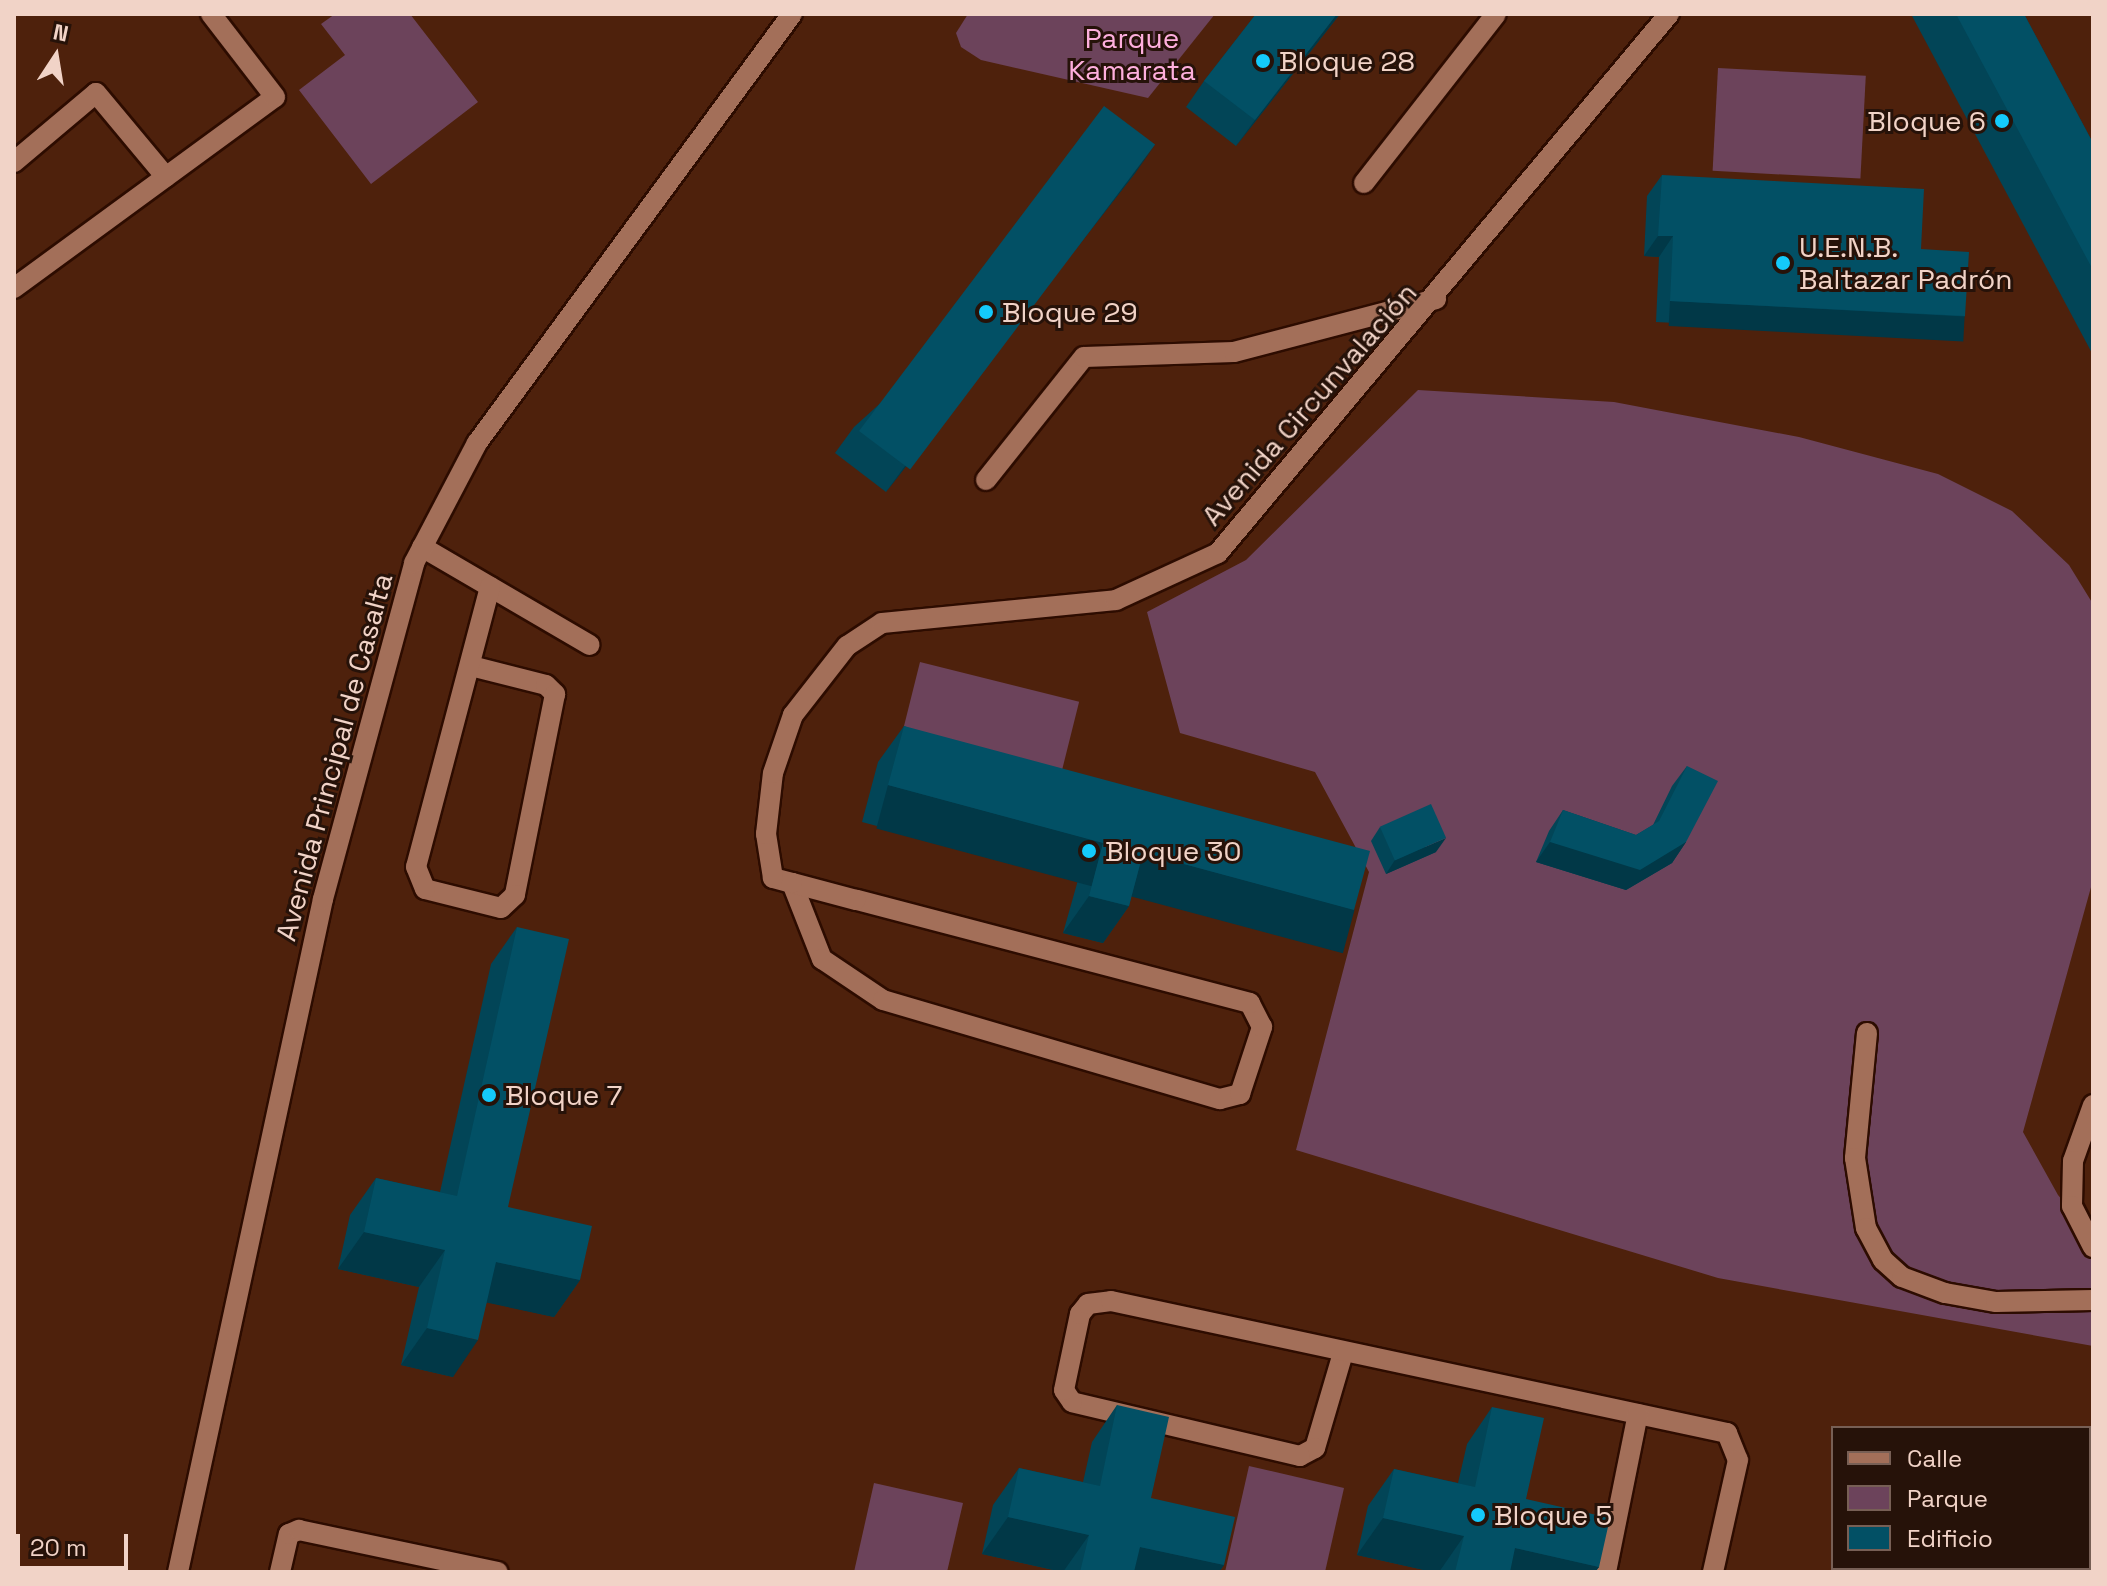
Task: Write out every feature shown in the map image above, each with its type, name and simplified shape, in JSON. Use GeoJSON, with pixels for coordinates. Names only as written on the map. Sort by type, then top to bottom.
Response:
{"type":"FeatureCollection","features":[{"type":"Feature","properties":{"kind":"street"},"geometry":{"type":"LineString","coordinates":[[14,288],[275,97],[211,14]]}},
{"type":"Feature","properties":{"kind":"street","name":"Avenida Principal de Casalta"},"geometry":{"type":"LineString","coordinates":[[178,1572],[323,899],[393,623],[422,547],[477,443],[792,14]]}},
{"type":"Feature","properties":{"kind":"street"},"geometry":{"type":"LineString","coordinates":[[1364,183],[1496,14]]}},
{"type":"Feature","properties":{"kind":"street","name":"Avenida Circunvalación"},"geometry":{"type":"LineString","coordinates":[[782,880],[1250,1003],[1262,1027],[1245,1087],[1220,1099],[883,1000],[822,959],[782,880],[766,834],[773,773],[793,715],[847,646],[882,623],[934,612],[1116,600],[1218,553],[1436,299],[1669,14]]}},
{"type":"Feature","properties":{"kind":"street"},"geometry":{"type":"LineString","coordinates":[[14,162],[96,93],[166,177]]}},
{"type":"Feature","properties":{"kind":"street"},"geometry":{"type":"LineString","coordinates":[[986,480],[1084,357],[1234,352],[1436,299]]}},
{"type":"Feature","properties":{"kind":"street"},"geometry":{"type":"LineString","coordinates":[[422,547],[590,645]]}},
{"type":"Feature","properties":{"kind":"street"},"geometry":{"type":"LineString","coordinates":[[471,666],[546,685],[555,694],[515,895],[501,908],[425,889],[417,879],[490,587]]}},
{"type":"Feature","properties":{"kind":"street"},"geometry":{"type":"LineString","coordinates":[[1867,1033],[1855,1158],[1866,1228],[1883,1260],[1902,1277],[1945,1293],[2009,1303],[2093,1300]]}},
{"type":"Feature","properties":{"kind":"street"},"geometry":{"type":"LineString","coordinates":[[2093,1105],[2072,1206],[2093,1247]]}},
{"type":"Feature","properties":{"kind":"street"},"geometry":{"type":"LineString","coordinates":[[1343,1353],[1315,1448],[1300,1456],[1072,1402],[1064,1390],[1080,1314],[1100,1301],[1638,1414],[1735,1438],[1738,1460],[1713,1572]]}},
{"type":"Feature","properties":{"kind":"street"},"geometry":{"type":"LineString","coordinates":[[1606,1572],[1638,1414]]}},
{"type":"Feature","properties":{"kind":"street"},"geometry":{"type":"LineString","coordinates":[[280,1572],[289,1534],[299,1530],[498,1572]]}},
{"type":"Feature","properties":{"kind":"green space"},"geometry":{"type":"Polygon","coordinates":[[[335,14],[410,14],[478,102],[371,184],[299,90],[345,55],[321,24],[335,14]]]}},
{"type":"Feature","properties":{"kind":"green space","name":"Parque Kamarata"},"geometry":{"type":"Polygon","coordinates":[[[968,14],[1215,14],[1148,98],[981,60],[961,47],[956,33],[968,14]]]}},
{"type":"Feature","properties":{"kind":"green space"},"geometry":{"type":"Polygon","coordinates":[[[1718,68],[1866,76],[1860,179],[1713,171],[1718,68]]]}},
{"type":"Feature","properties":{"kind":"green space"},"geometry":{"type":"Polygon","coordinates":[[[1418,390],[1614,402],[1799,437],[1938,474],[2012,511],[2069,565],[2093,604],[2093,880],[2023,1132],[2058,1195],[2093,1237],[2093,1346],[1718,1278],[1296,1150],[1369,872],[1315,772],[1180,733],[1147,612],[1246,560],[1418,390]]]}},
{"type":"Feature","properties":{"kind":"green space"},"geometry":{"type":"Polygon","coordinates":[[[920,662],[1079,702],[1058,788],[898,748],[920,662]]]}},
{"type":"Feature","properties":{"kind":"green space"},"geometry":{"type":"Polygon","coordinates":[[[1249,1466],[1344,1488],[1325,1572],[1225,1572],[1249,1466]]]}},
{"type":"Feature","properties":{"kind":"green space"},"geometry":{"type":"Polygon","coordinates":[[[874,1483],[963,1503],[947,1572],[854,1572],[874,1483]]]}},
{"type":"Feature","properties":{"kind":"building","name":"Bloque 28"},"geometry":{"type":"Polygon","coordinates":[[[1256,14],[1337,14],[1255,120],[1204,81],[1256,14]]]}},
{"type":"Feature","properties":{"kind":"building"},"geometry":{"type":"Polygon","coordinates":[[[1956,14],[2024,14],[2093,143],[2093,270],[1956,14]]]}},
{"type":"Feature","properties":{"kind":"building","name":"Bloque 29"},"geometry":{"type":"Polygon","coordinates":[[[1104,106],[1155,145],[910,470],[859,431],[1104,106]]]}},
{"type":"Feature","properties":{"kind":"building","name":"U.E.N.B. Baltazar Padrón"},"geometry":{"type":"Polygon","coordinates":[[[1662,175],[1924,189],[1921,249],[1969,252],[1965,316],[1670,301],[1673,236],[1658,236],[1662,175]]]}},
{"type":"Feature","properties":{"kind":"building"},"geometry":{"type":"Polygon","coordinates":[[[904,726],[1370,851],[1354,910],[1143,853],[1129,906],[1089,896],[1103,843],[888,785],[904,726]]]}},
{"type":"Feature","properties":{"kind":"building"},"geometry":{"type":"Polygon","coordinates":[[[1687,766],[1718,781],[1686,842],[1640,870],[1550,842],[1563,810],[1636,835],[1659,821],[1687,766]]]}},
{"type":"Feature","properties":{"kind":"building"},"geometry":{"type":"Polygon","coordinates":[[[1431,804],[1446,838],[1395,861],[1380,827],[1431,804]]]}},
{"type":"Feature","properties":{"kind":"building"},"geometry":{"type":"Polygon","coordinates":[[[517,927],[569,939],[508,1207],[592,1226],[580,1280],[496,1262],[478,1340],[427,1328],[445,1250],[364,1232],[376,1178],[457,1196],[517,927]]]}},
{"type":"Feature","properties":{"kind":"building"},"geometry":{"type":"Polygon","coordinates":[[[1117,1405],[1169,1417],[1151,1498],[1235,1517],[1224,1565],[1140,1547],[1134,1572],[1080,1572],[1089,1535],[1008,1517],[1019,1468],[1100,1486],[1117,1405]]]}},
{"type":"Feature","properties":{"kind":"building"},"geometry":{"type":"Polygon","coordinates":[[[1492,1407],[1544,1418],[1526,1499],[1610,1518],[1599,1567],[1515,1548],[1510,1572],[1455,1572],[1464,1536],[1383,1518],[1394,1469],[1475,1487],[1492,1407]]]}},
{"type":"Feature","properties":{"kind":"place","name":"Bloque 28"},"geometry":{"type":"Point","coordinates":[1263,61]}},
{"type":"Feature","properties":{"kind":"place","name":"Bloque 6"},"geometry":{"type":"Point","coordinates":[2002,121]}},
{"type":"Feature","properties":{"kind":"place","name":"U.E.N.B. Baltazar Padrón"},"geometry":{"type":"Point","coordinates":[1783,263]}},
{"type":"Feature","properties":{"kind":"place","name":"Bloque 29"},"geometry":{"type":"Point","coordinates":[986,312]}},
{"type":"Feature","properties":{"kind":"place","name":"Bloque 30"},"geometry":{"type":"Point","coordinates":[1089,851]}},
{"type":"Feature","properties":{"kind":"place","name":"Bloque 7"},"geometry":{"type":"Point","coordinates":[489,1095]}},
{"type":"Feature","properties":{"kind":"place","name":"Bloque 5"},"geometry":{"type":"Point","coordinates":[1478,1515]}}]}
